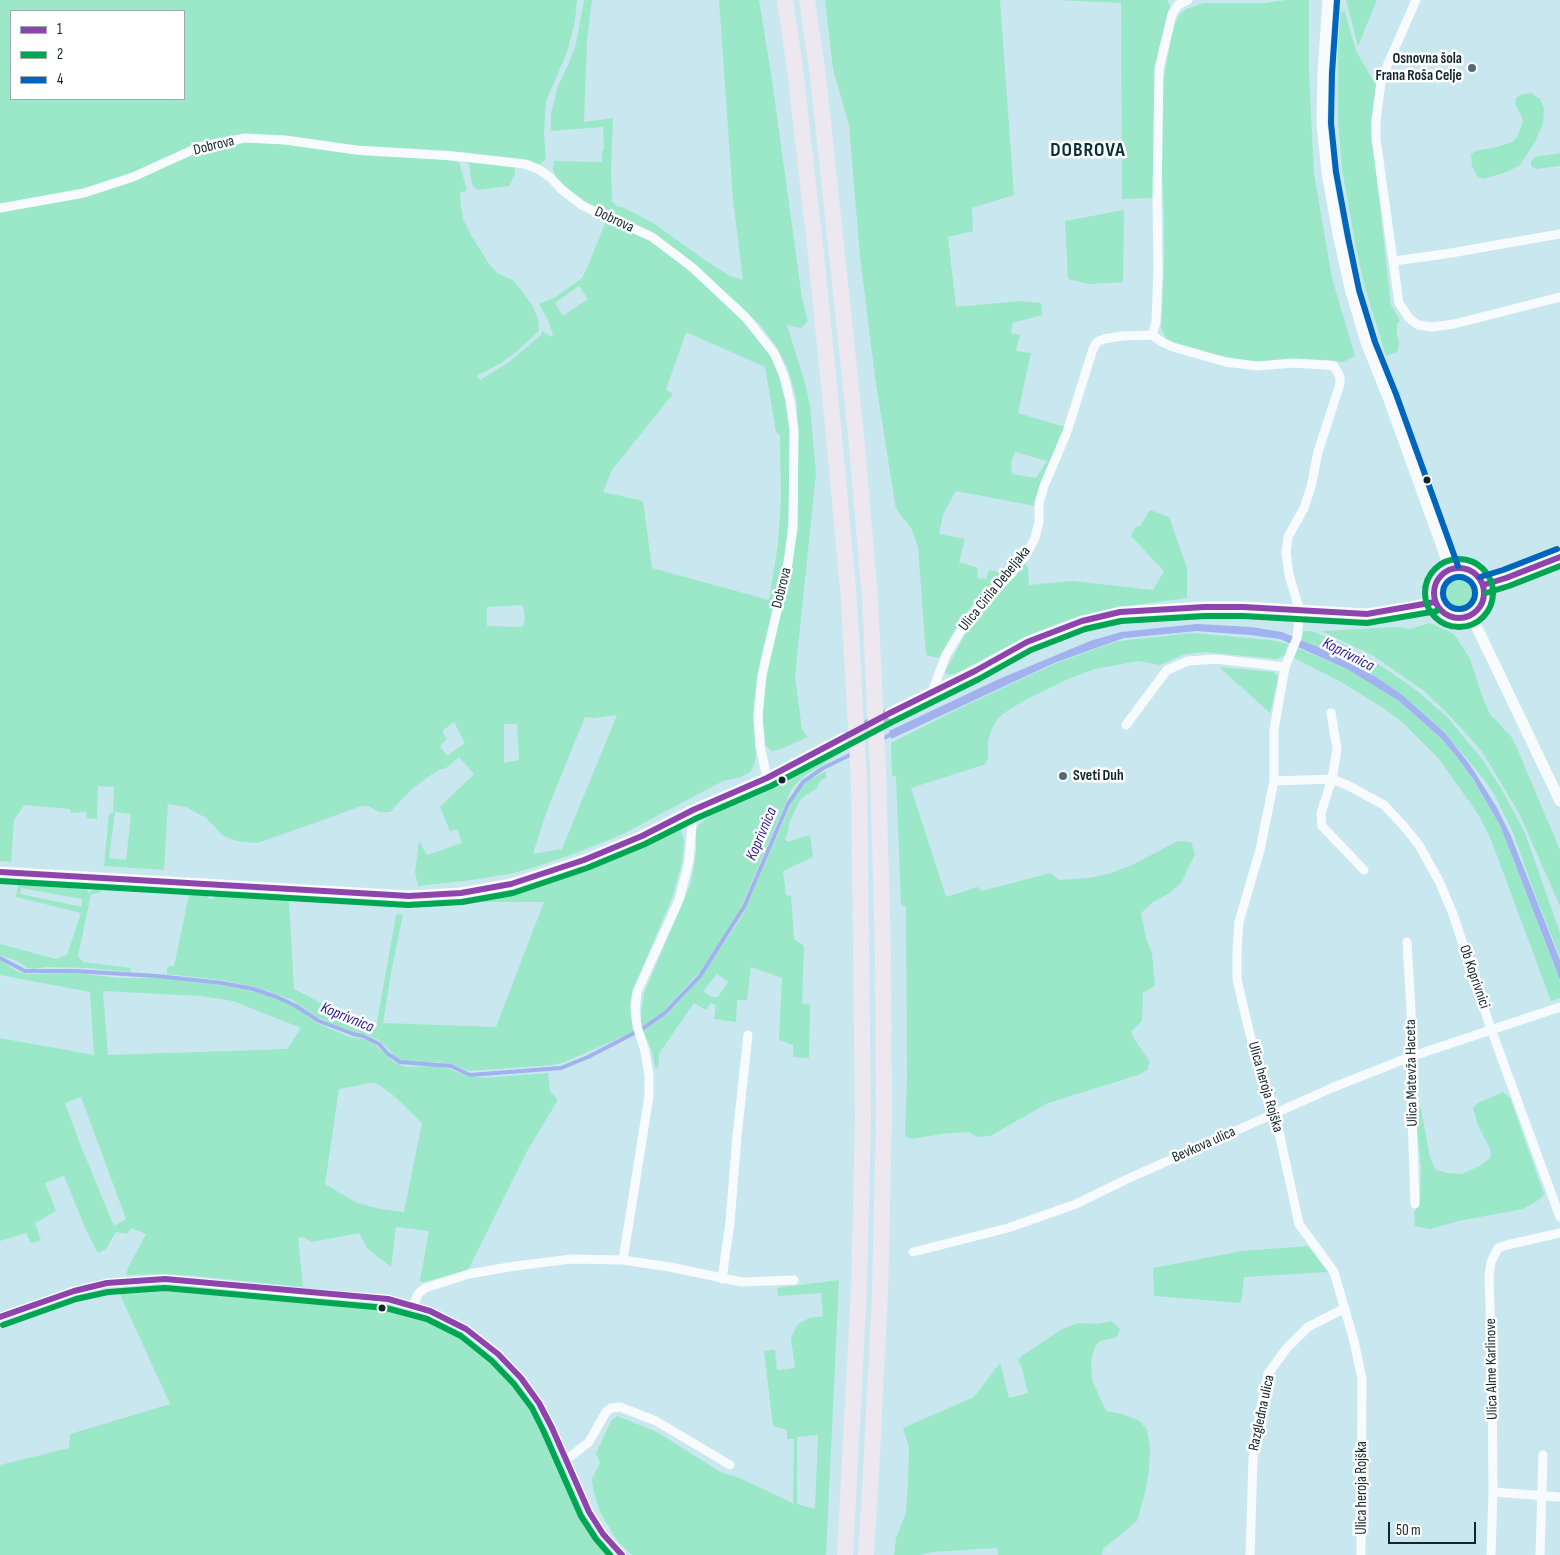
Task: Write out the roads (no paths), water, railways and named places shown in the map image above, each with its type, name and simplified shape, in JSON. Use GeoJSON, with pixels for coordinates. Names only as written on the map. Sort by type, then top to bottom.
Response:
{"type":"FeatureCollection","features":[{"type":"Feature","properties":{"kind":"highway"},"geometry":{"type":"LineString","coordinates":[[785,0],[795,69],[816,254],[849,600],[859,781],[863,1118],[858,1300],[845,1555]]}},
{"type":"Feature","properties":{"kind":"highway"},"geometry":{"type":"LineString","coordinates":[[807,0],[820,95],[856,435],[870,599],[878,772],[883,952],[884,1120],[879,1301],[866,1555]]}},
{"type":"Feature","properties":{"kind":"street"},"geometry":{"type":"LineString","coordinates":[[1188,0],[1178,5],[1172,14],[1159,69],[1158,271],[1156,322],[1152,335],[1173,347],[1226,362],[1257,366],[1293,363],[1326,365],[1334,366],[1337,370],[1340,384],[1318,452],[1311,487],[1303,510],[1288,537],[1286,553],[1289,575],[1300,611]]}},
{"type":"Feature","properties":{"kind":"street"},"geometry":{"type":"LineString","coordinates":[[1328,0],[1322,123],[1327,173],[1339,239],[1351,292],[1367,345],[1388,397],[1450,569]]}},
{"type":"Feature","properties":{"kind":"street"},"geometry":{"type":"LineString","coordinates":[[1416,0],[1381,83],[1376,121],[1376,139],[1400,304],[1409,318],[1418,325],[1432,327],[1454,324],[1560,297]]}},
{"type":"Feature","properties":{"kind":"street","name":"Dobrova"},"geometry":{"type":"LineString","coordinates":[[0,208],[84,193],[133,176],[199,147],[245,138],[285,140],[356,150],[454,156],[525,164],[538,169],[552,178],[561,189],[583,206],[652,237],[693,268],[746,318],[774,352],[784,376],[790,401],[794,430],[793,526],[788,563],[762,675],[758,716],[760,746],[767,778]]}},
{"type":"Feature","properties":{"kind":"street"},"geometry":{"type":"LineString","coordinates":[[1394,261],[1560,234]]}},
{"type":"Feature","properties":{"kind":"street","name":"Ulica Cirila Debeljaka"},"geometry":{"type":"LineString","coordinates":[[932,692],[946,655],[960,632],[975,612],[1011,574],[1026,555],[1035,538],[1039,522],[1039,503],[1044,486],[1067,432],[1093,349],[1097,342],[1122,336],[1152,335]]}},
{"type":"Feature","properties":{"kind":"street"},"geometry":{"type":"LineString","coordinates":[[1483,585],[1560,557]]}},
{"type":"Feature","properties":{"kind":"street"},"geometry":{"type":"LineString","coordinates":[[1466,568],[1473,572],[1483,585],[1483,599],[1476,611],[1462,618],[1454,618],[1446,614],[1439,609],[1435,602],[1435,586],[1443,573],[1450,569],[1466,568]]}},
{"type":"Feature","properties":{"kind":"street"},"geometry":{"type":"LineString","coordinates":[[890,713],[975,671],[1027,642],[1082,621],[1120,612],[1234,607],[1367,614],[1411,608],[1435,602]]}},
{"type":"Feature","properties":{"kind":"street","name":"Ulica heroja Rojška"},"geometry":{"type":"LineString","coordinates":[[1300,611],[1297,638],[1287,662],[1274,730],[1274,781],[1260,850],[1239,922],[1237,978],[1250,1035],[1275,1114],[1299,1224],[1334,1272],[1346,1308],[1362,1380],[1362,1555]]}},
{"type":"Feature","properties":{"kind":"street"},"geometry":{"type":"LineString","coordinates":[[1470,615],[1560,800]]}},
{"type":"Feature","properties":{"kind":"street"},"geometry":{"type":"LineString","coordinates":[[1126,725],[1167,670],[1188,661],[1216,659],[1287,662]]}},
{"type":"Feature","properties":{"kind":"street"},"geometry":{"type":"LineString","coordinates":[[1330,713],[1337,750],[1332,780],[1320,813],[1322,826],[1364,870]]}},
{"type":"Feature","properties":{"kind":"street"},"geometry":{"type":"LineString","coordinates":[[0,872],[409,896],[461,893],[511,884],[584,860],[642,836],[693,810],[767,778],[842,738]]}},
{"type":"Feature","properties":{"kind":"street","name":"Ob Koprivnici"},"geometry":{"type":"LineString","coordinates":[[1274,781],[1332,780],[1347,785],[1384,805],[1419,845],[1440,880],[1453,914],[1491,1029],[1560,1217]]}},
{"type":"Feature","properties":{"kind":"street"},"geometry":{"type":"LineString","coordinates":[[623,1260],[649,1096],[649,1076],[645,1051],[637,1026],[635,1010],[637,992],[679,900],[689,861],[693,810]]}},
{"type":"Feature","properties":{"kind":"street","name":"Ulica Matevža Haceta"},"geometry":{"type":"LineString","coordinates":[[1407,942],[1413,1045],[1410,1057],[1415,1204]]}},
{"type":"Feature","properties":{"kind":"street","name":"Bevkova ulica"},"geometry":{"type":"LineString","coordinates":[[913,1252],[1008,1228],[1076,1204],[1334,1086],[1410,1057],[1559,1008]]}},
{"type":"Feature","properties":{"kind":"street"},"geometry":{"type":"LineString","coordinates":[[722,1279],[730,1222],[748,1035]]}},
{"type":"Feature","properties":{"kind":"street","name":"Ulica Alme Karlinove"},"geometry":{"type":"LineString","coordinates":[[1491,1555],[1493,1492],[1489,1276],[1491,1262],[1498,1248],[1560,1233]]}},
{"type":"Feature","properties":{"kind":"street"},"geometry":{"type":"LineString","coordinates":[[413,1306],[418,1294],[425,1288],[482,1271],[571,1259],[623,1260],[670,1267],[741,1282],[794,1280]]}},
{"type":"Feature","properties":{"kind":"street"},"geometry":{"type":"LineString","coordinates":[[0,1317],[53,1297],[107,1283],[166,1279],[388,1299],[430,1311],[466,1329],[498,1354],[522,1378],[538,1403],[567,1459],[589,1512],[603,1534],[622,1555]]}},
{"type":"Feature","properties":{"kind":"street","name":"Razgledna ulica"},"geometry":{"type":"LineString","coordinates":[[1250,1555],[1253,1459],[1268,1374],[1286,1349],[1308,1327],[1346,1308]]}},
{"type":"Feature","properties":{"kind":"street"},"geometry":{"type":"LineString","coordinates":[[567,1459],[590,1442],[610,1408],[620,1407],[656,1421],[730,1464]]}},
{"type":"Feature","properties":{"kind":"street"},"geometry":{"type":"LineString","coordinates":[[1540,1555],[1543,1455]]}},
{"type":"Feature","properties":{"kind":"street"},"geometry":{"type":"LineString","coordinates":[[1493,1492],[1560,1497]]}},
{"type":"Feature","properties":{"kind":"water"},"geometry":{"type":"Polygon","coordinates":[[[1197,624],[1251,627],[1282,632],[1322,649],[1376,677],[1401,694],[1445,733],[1470,765],[1496,806],[1511,836],[1560,960],[1560,980],[1500,825],[1473,779],[1457,757],[1441,738],[1399,701],[1347,669],[1280,639],[1197,631],[1124,638],[1054,663],[891,739],[889,731],[999,679],[1090,641],[1121,632],[1197,624]]]}},
{"type":"Feature","properties":{"kind":"waterway","name":"Koprivnica"},"geometry":{"type":"LineString","coordinates":[[880,740],[894,733]]}},
{"type":"Feature","properties":{"kind":"waterway","name":"Koprivnica"},"geometry":{"type":"LineString","coordinates":[[0,958],[25,971],[75,971],[157,976],[222,983],[253,989],[296,1006],[319,1021],[363,1036],[379,1044],[388,1054],[400,1062],[451,1066],[470,1075],[561,1068],[588,1057],[642,1029],[665,1013],[700,976],[744,907],[788,804],[803,782],[823,768],[854,753]]}},
{"type":"Feature","properties":{"kind":"tunnel"},"geometry":{"type":"LineString","coordinates":[[851,734],[890,713]]}},
{"type":"Feature","properties":{"kind":"place","name":"Osnovna šola Frana Roša Celje"},"geometry":{"type":"Point","coordinates":[1472,68]}},
{"type":"Feature","properties":{"kind":"place","name":"Sveti Duh"},"geometry":{"type":"Point","coordinates":[1063,776]}},
{"type":"Feature","properties":{"kind":"district","name":"DOBROVA"},"geometry":{"type":"Point","coordinates":[1088,151]}}]}
